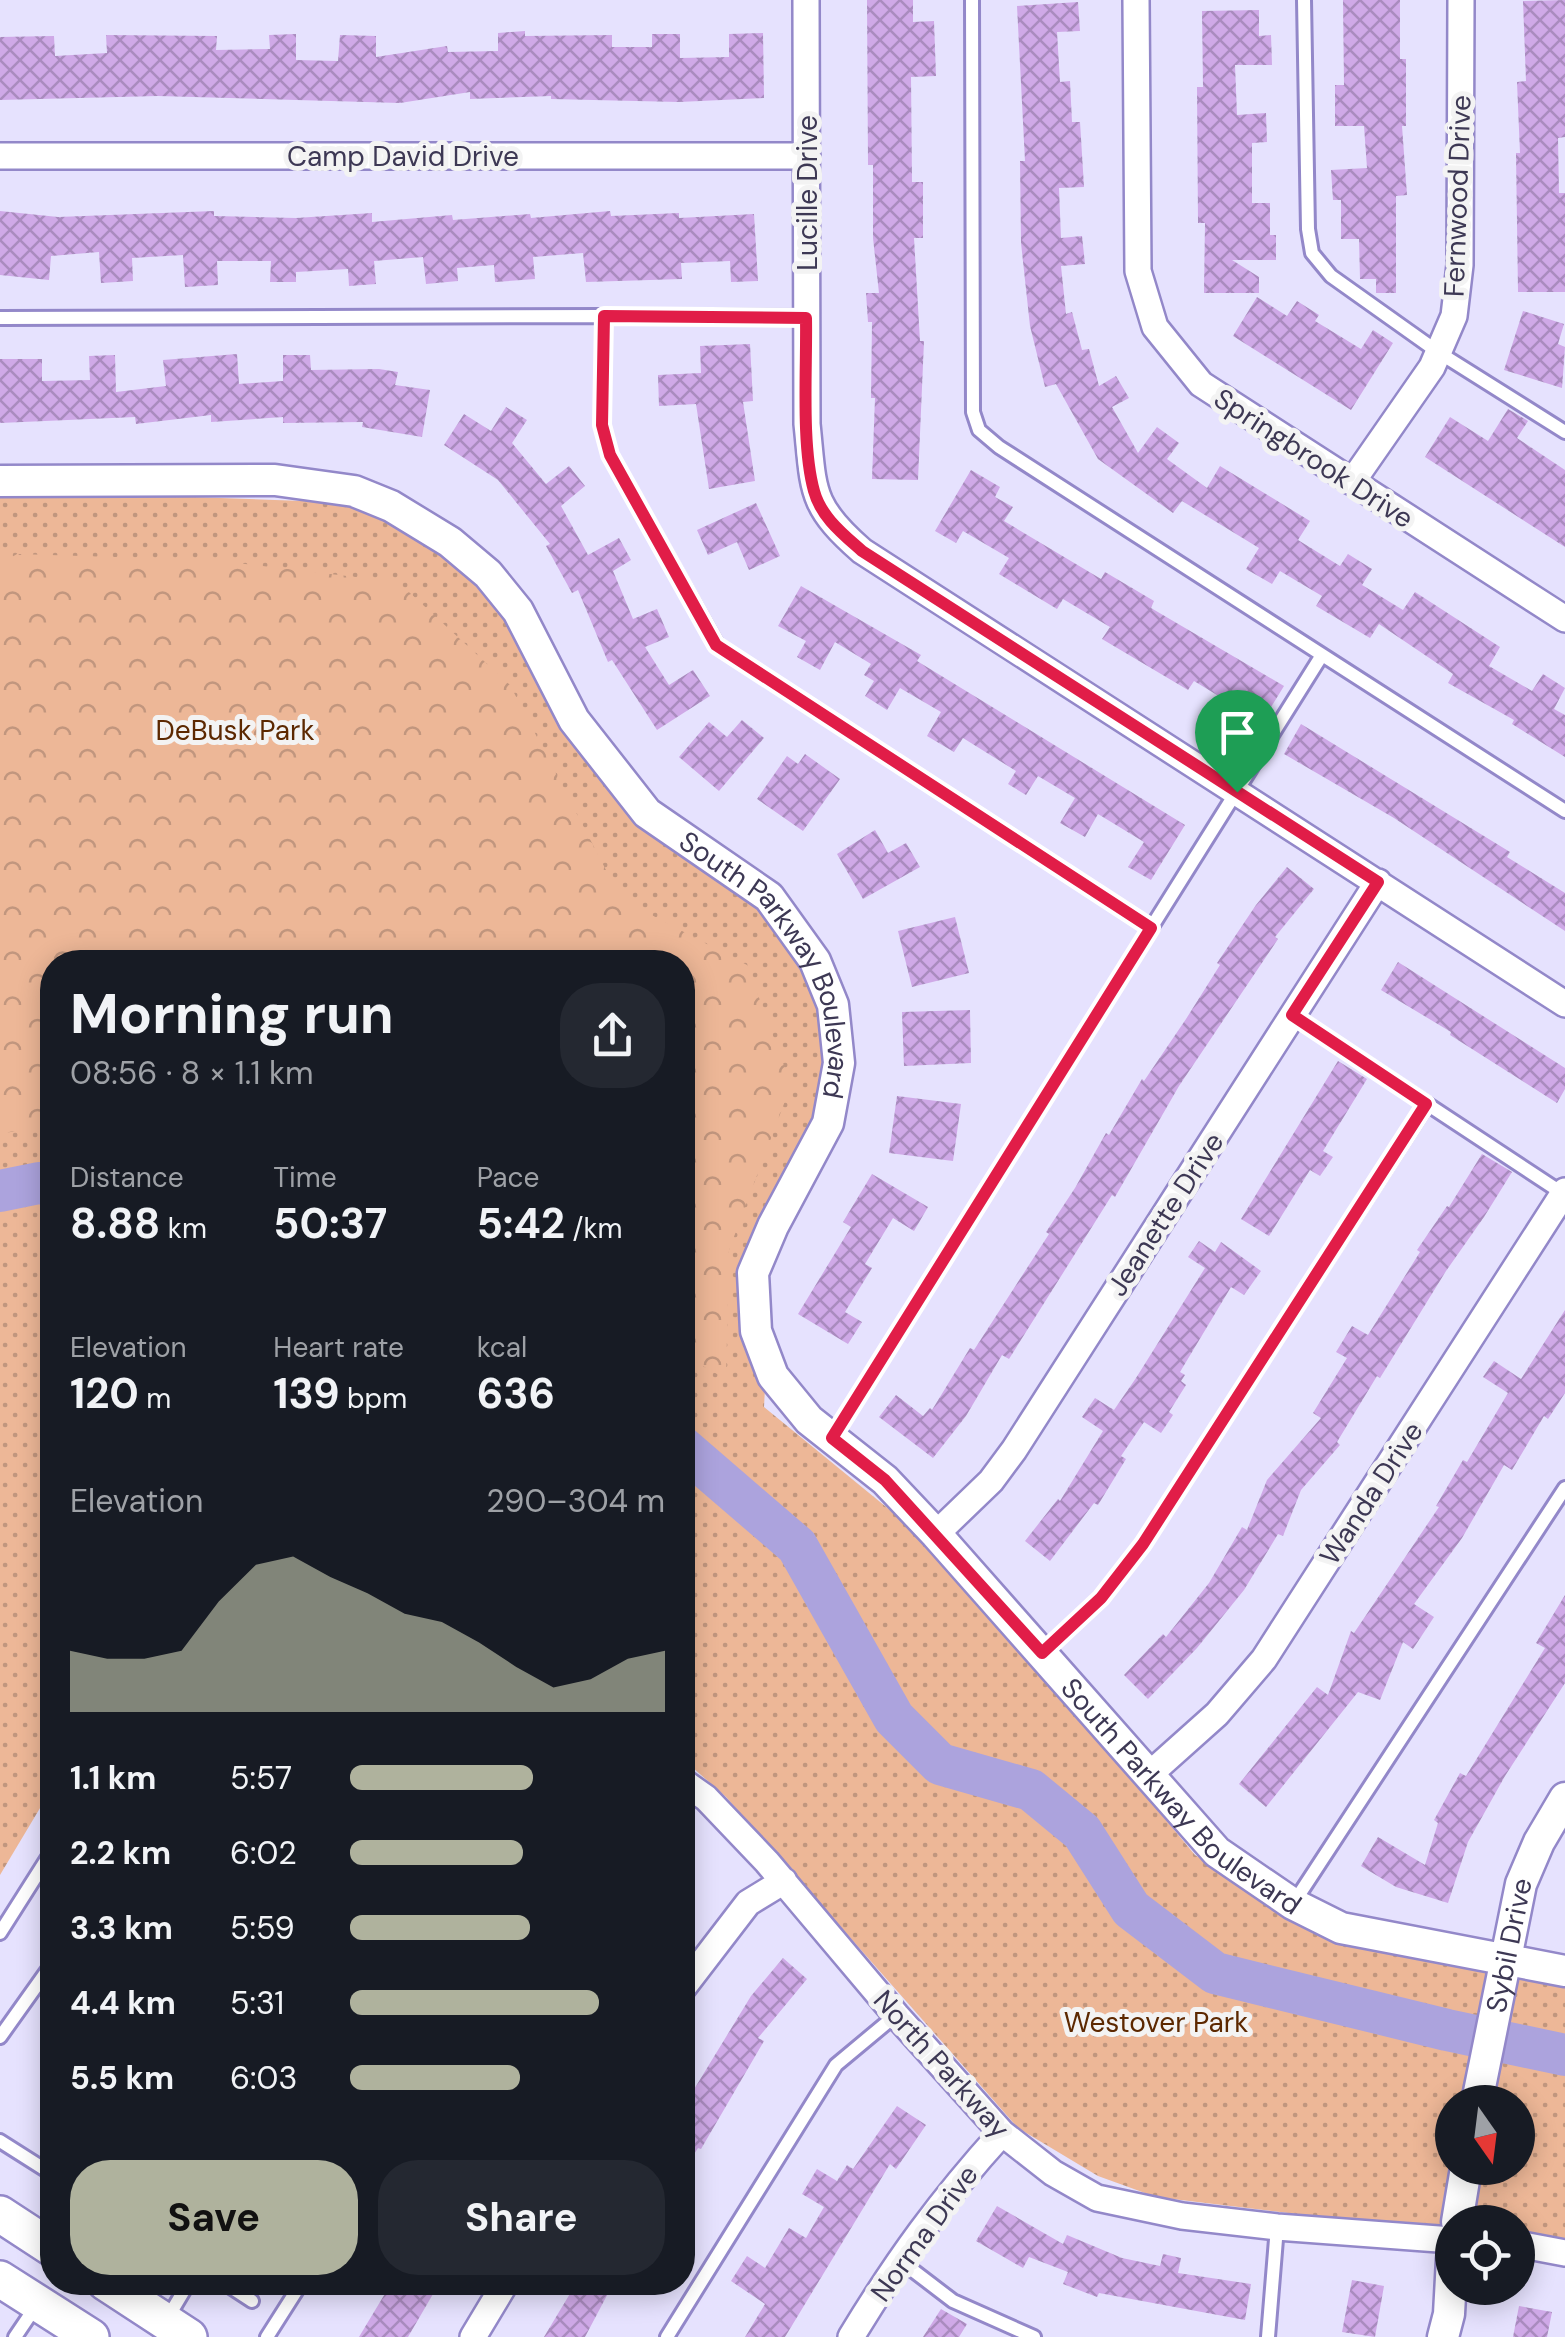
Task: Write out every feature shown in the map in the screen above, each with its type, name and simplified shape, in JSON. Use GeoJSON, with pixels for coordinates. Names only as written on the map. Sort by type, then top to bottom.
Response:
{"type":"FeatureCollection","features":[{"type":"Feature","properties":{"kind":"main road"},"geometry":{"type":"LineString","coordinates":[[0,2214],[40,2240]]}},
{"type":"Feature","properties":{"kind":"main road"},"geometry":{"type":"LineString","coordinates":[[0,2279],[91,2337]]}},
{"type":"Feature","properties":{"kind":"main road"},"geometry":{"type":"LineString","coordinates":[[122,2295],[171,2332]]}},
{"type":"Feature","properties":{"kind":"street","name":"Lucille Drive"},"geometry":{"type":"LineString","coordinates":[[806,0],[807,424],[814,492],[832,525],[862,551],[1565,1004]]}},
{"type":"Feature","properties":{"kind":"street","name":"Springbrook Drive"},"geometry":{"type":"LineString","coordinates":[[1136,0],[1138,271],[1155,327],[1201,384],[1565,619]]}},
{"type":"Feature","properties":{"kind":"street","name":"Fernwood Drive"},"geometry":{"type":"LineString","coordinates":[[1352,482],[1432,367],[1454,316],[1460,265],[1461,0]]}},
{"type":"Feature","properties":{"kind":"street","name":"Camp David Drive"},"geometry":{"type":"LineString","coordinates":[[0,156],[807,156]]}},
{"type":"Feature","properties":{"kind":"street","name":"South Parkway Boulevard"},"geometry":{"type":"LineString","coordinates":[[0,480],[275,480],[354,491],[390,506],[450,542],[488,574],[518,611],[574,720],[648,813],[769,897],[815,962],[834,1005],[839,1062],[828,1124],[773,1226],[754,1273],[756,1331],[773,1376],[809,1420],[885,1480],[936,1534],[1151,1773],[1216,1852],[1294,1904],[1341,1928],[1505,1969],[1565,1970]]}},
{"type":"Feature","properties":{"kind":"street","name":"Jeanette Drive"},"geometry":{"type":"LineString","coordinates":[[936,1534],[991,1481],[1014,1450],[1378,882]]}},
{"type":"Feature","properties":{"kind":"street","name":"Wanda Drive"},"geometry":{"type":"LineString","coordinates":[[1151,1773],[1217,1714],[1264,1659],[1564,1193]]}},
{"type":"Feature","properties":{"kind":"street","name":"North Parkway"},"geometry":{"type":"LineString","coordinates":[[695,1790],[784,1881],[1002,2134],[1053,2172],[1097,2198],[1182,2216],[1277,2228],[1435,2239]]}},
{"type":"Feature","properties":{"kind":"street","name":"Sybil Drive"},"geometry":{"type":"LineString","coordinates":[[1480,2085],[1521,1884],[1539,1842],[1565,1798]]}},
{"type":"Feature","properties":{"kind":"street"},"geometry":{"type":"LineString","coordinates":[[695,1972],[748,1904],[784,1881]]}},
{"type":"Feature","properties":{"kind":"street","name":"Norma Drive"},"geometry":{"type":"LineString","coordinates":[[851,2337],[898,2259],[958,2182],[1002,2134]]}},
{"type":"Feature","properties":{"kind":"street"},"geometry":{"type":"LineString","coordinates":[[1535,2247],[1565,2253]]}},
{"type":"Feature","properties":{"kind":"street"},"geometry":{"type":"LineString","coordinates":[[473,2337],[498,2295]]}},
{"type":"Feature","properties":{"kind":"street"},"geometry":{"type":"LineString","coordinates":[[1443,2337],[1449,2305]]}},
{"type":"Feature","properties":{"kind":"lane"},"geometry":{"type":"LineString","coordinates":[[972,0],[973,412],[979,430],[1015,458],[1565,810]]}},
{"type":"Feature","properties":{"kind":"lane"},"geometry":{"type":"LineString","coordinates":[[1304,0],[1308,229],[1312,253],[1331,276],[1438,352],[1565,432]]}},
{"type":"Feature","properties":{"kind":"lane"},"geometry":{"type":"LineString","coordinates":[[604,316],[602,425],[610,455],[716,645],[1151,928]]}},
{"type":"Feature","properties":{"kind":"lane"},"geometry":{"type":"LineString","coordinates":[[0,318],[806,318]]}},
{"type":"Feature","properties":{"kind":"lane"},"geometry":{"type":"LineString","coordinates":[[832,1438],[1322,655]]}},
{"type":"Feature","properties":{"kind":"lane"},"geometry":{"type":"LineString","coordinates":[[1292,1015],[1564,1193]]}},
{"type":"Feature","properties":{"kind":"lane"},"geometry":{"type":"LineString","coordinates":[[1042,1653],[1101,1598],[1143,1544],[1426,1104]]}},
{"type":"Feature","properties":{"kind":"lane"},"geometry":{"type":"LineString","coordinates":[[1294,1904],[1565,1488]]}},
{"type":"Feature","properties":{"kind":"lane"},"geometry":{"type":"LineString","coordinates":[[0,1933],[40,1870]]}},
{"type":"Feature","properties":{"kind":"lane"},"geometry":{"type":"LineString","coordinates":[[0,2038],[40,1981]]}},
{"type":"Feature","properties":{"kind":"lane"},"geometry":{"type":"LineString","coordinates":[[695,2292],[836,2065],[896,2015]]}},
{"type":"Feature","properties":{"kind":"lane"},"geometry":{"type":"LineString","coordinates":[[0,2140],[40,2166]]}},
{"type":"Feature","properties":{"kind":"lane"},"geometry":{"type":"LineString","coordinates":[[1268,2337],[1277,2228]]}},
{"type":"Feature","properties":{"kind":"lane"},"geometry":{"type":"LineString","coordinates":[[898,2259],[953,2301],[1034,2337]]}},
{"type":"Feature","properties":{"kind":"lane"},"geometry":{"type":"LineString","coordinates":[[171,2332],[184,2295]]}},
{"type":"Feature","properties":{"kind":"lane"},"geometry":{"type":"LineString","coordinates":[[244,2295],[252,2300]]}},
{"type":"Feature","properties":{"kind":"lane"},"geometry":{"type":"LineString","coordinates":[[267,2337],[294,2295]]}},
{"type":"Feature","properties":{"kind":"lane"},"geometry":{"type":"LineString","coordinates":[[667,2337],[693,2295]]}},
{"type":"Feature","properties":{"kind":"lane"},"geometry":{"type":"LineString","coordinates":[[15,2337],[38,2303]]}},
{"type":"Feature","properties":{"kind":"green space","name":"Westover Park"},"geometry":{"type":"Polygon","coordinates":[[[51,492],[359,503],[466,575],[515,631],[597,775],[629,811],[757,902],[791,941],[822,1010],[825,1094],[742,1287],[741,1333],[765,1388],[764,1407],[907,1524],[1052,1683],[1195,1855],[1336,1940],[1476,1970],[1565,1983],[1565,2247],[1535,2243],[1535,2205],[1435,2205],[1435,2231],[1156,2197],[1098,2176],[1018,2128],[726,1797],[695,1770],[695,950],[40,950],[40,1808],[0,1875],[0,494],[51,492]]]}},
{"type":"Feature","properties":{"kind":"green space","name":"DeBusk Park"},"geometry":{"type":"Polygon","coordinates":[[[17,554],[211,560],[398,582],[510,685],[621,899],[747,965],[791,1085],[729,1250],[726,1379],[695,1362],[695,950],[40,950],[40,1126],[0,1134],[0,564],[17,554]]]}},
{"type":"Feature","properties":{"kind":"building"},"geometry":{"type":"Polygon","coordinates":[[[867,0],[913,0],[913,22],[934,21],[936,76],[911,77],[912,182],[923,182],[923,238],[914,238],[920,341],[924,341],[918,480],[872,479],[875,398],[871,398],[872,322],[868,322],[866,293],[879,293],[873,238],[873,165],[868,165],[867,0]]]}},
{"type":"Feature","properties":{"kind":"building"},"geometry":{"type":"Polygon","coordinates":[[[1343,0],[1400,0],[1400,59],[1406,59],[1406,126],[1402,126],[1407,195],[1396,196],[1396,293],[1376,293],[1376,279],[1360,279],[1359,239],[1341,239],[1341,200],[1333,200],[1331,170],[1367,168],[1364,126],[1335,126],[1335,85],[1344,85],[1343,0]]]}},
{"type":"Feature","properties":{"kind":"building"},"geometry":{"type":"Polygon","coordinates":[[[1565,0],[1565,137],[1558,138],[1559,193],[1565,193],[1565,292],[1518,292],[1517,82],[1526,81],[1523,1],[1565,0]]]}},
{"type":"Feature","properties":{"kind":"building"},"geometry":{"type":"Polygon","coordinates":[[[1078,2],[1080,31],[1057,32],[1060,82],[1070,81],[1072,122],[1080,122],[1084,187],[1059,188],[1061,238],[1082,236],[1085,264],[1061,266],[1066,314],[1072,312],[1082,350],[1089,349],[1099,386],[1116,376],[1129,398],[1112,407],[1138,453],[1157,427],[1179,443],[1167,459],[1207,488],[1220,466],[1310,521],[1298,540],[1340,566],[1348,554],[1372,569],[1362,585],[1403,610],[1415,592],[1500,647],[1489,666],[1532,691],[1543,674],[1565,688],[1554,709],[1565,715],[1565,757],[1512,724],[1514,720],[1448,683],[1453,674],[1379,624],[1370,638],[1316,606],[1322,596],[1280,571],[1272,584],[1246,569],[1259,548],[1182,501],[1173,513],[1098,459],[1056,384],[1045,387],[1030,326],[1021,243],[1020,161],[1025,161],[1017,6],[1078,2]]]}},
{"type":"Feature","properties":{"kind":"building"},"geometry":{"type":"Polygon","coordinates":[[[1259,10],[1259,36],[1271,35],[1272,65],[1235,65],[1237,115],[1266,113],[1267,142],[1252,143],[1252,203],[1270,203],[1270,235],[1276,235],[1276,260],[1232,260],[1259,277],[1259,293],[1204,293],[1205,223],[1198,223],[1197,87],[1203,87],[1202,11],[1259,10]]]}},
{"type":"Feature","properties":{"kind":"building"},"geometry":{"type":"Polygon","coordinates":[[[525,31],[525,36],[612,35],[612,47],[652,47],[652,34],[680,34],[680,58],[729,57],[729,34],[763,33],[764,98],[679,102],[551,96],[470,99],[470,92],[400,103],[158,96],[0,100],[0,37],[54,36],[55,56],[107,53],[106,35],[217,36],[216,50],[270,49],[269,35],[296,34],[296,60],[338,61],[340,35],[376,36],[376,57],[447,46],[448,52],[498,51],[498,33],[525,31]]]}},
{"type":"Feature","properties":{"kind":"building"},"geometry":{"type":"Polygon","coordinates":[[[0,211],[58,217],[214,211],[214,216],[296,218],[372,213],[372,222],[452,215],[453,220],[530,214],[531,218],[610,211],[611,216],[679,213],[679,218],[754,214],[758,281],[731,282],[730,261],[681,263],[682,279],[586,282],[583,253],[533,257],[535,279],[495,282],[494,265],[457,268],[458,281],[426,284],[423,257],[374,261],[376,284],[349,286],[348,269],[296,272],[296,282],[270,282],[271,261],[217,261],[218,285],[185,287],[183,255],[132,258],[133,281],[101,283],[99,252],[51,256],[49,280],[0,275],[0,211]]]}},
{"type":"Feature","properties":{"kind":"building"},"geometry":{"type":"Polygon","coordinates":[[[1257,297],[1287,316],[1297,301],[1319,315],[1315,321],[1361,349],[1373,330],[1393,343],[1351,410],[1233,336],[1257,297]]]}},
{"type":"Feature","properties":{"kind":"building"},"geometry":{"type":"Polygon","coordinates":[[[1523,311],[1564,324],[1558,344],[1565,347],[1562,388],[1504,370],[1523,311]]]}},
{"type":"Feature","properties":{"kind":"building"},"geometry":{"type":"Polygon","coordinates":[[[750,344],[753,401],[743,402],[755,481],[709,489],[696,404],[659,406],[658,375],[701,373],[700,346],[750,344]]]}},
{"type":"Feature","properties":{"kind":"building"},"geometry":{"type":"Polygon","coordinates":[[[237,354],[239,384],[283,381],[283,355],[310,355],[311,370],[398,372],[395,385],[430,390],[422,437],[362,427],[363,422],[283,423],[283,417],[211,422],[211,415],[136,424],[135,417],[0,423],[0,359],[42,359],[42,381],[90,380],[89,356],[115,355],[116,392],[166,386],[163,360],[237,354]]]}},
{"type":"Feature","properties":{"kind":"building"},"geometry":{"type":"Polygon","coordinates":[[[506,407],[527,420],[512,443],[546,484],[569,466],[585,486],[561,506],[588,555],[619,538],[631,560],[613,571],[633,619],[657,609],[669,637],[645,647],[669,685],[693,670],[710,696],[657,730],[612,660],[608,662],[578,590],[572,593],[546,546],[550,544],[498,480],[444,445],[464,414],[491,431],[506,407]]]}},
{"type":"Feature","properties":{"kind":"building"},"geometry":{"type":"Polygon","coordinates":[[[1508,409],[1528,421],[1517,438],[1565,470],[1565,547],[1425,457],[1450,417],[1488,441],[1508,409]]]}},
{"type":"Feature","properties":{"kind":"building"},"geometry":{"type":"Polygon","coordinates":[[[971,470],[1000,487],[995,497],[1013,507],[1004,521],[1101,579],[1105,572],[1154,601],[1151,608],[1284,686],[1255,733],[1233,720],[1240,709],[1194,681],[1188,690],[1102,639],[1110,627],[1063,599],[1057,609],[999,574],[1009,558],[963,531],[956,543],[935,531],[971,470]]]}},
{"type":"Feature","properties":{"kind":"building"},"geometry":{"type":"Polygon","coordinates":[[[756,503],[780,556],[749,570],[737,542],[708,555],[697,530],[756,503]]]}},
{"type":"Feature","properties":{"kind":"building"},"geometry":{"type":"Polygon","coordinates":[[[801,586],[921,655],[917,661],[1185,825],[1151,880],[1128,867],[1144,842],[1098,814],[1085,837],[1060,823],[1075,798],[1038,776],[1026,795],[1008,784],[1016,771],[963,738],[954,752],[927,736],[941,712],[900,688],[887,710],[865,696],[874,681],[864,675],[871,664],[835,642],[820,670],[797,657],[806,641],[778,626],[801,586]]]}},
{"type":"Feature","properties":{"kind":"building"},"geometry":{"type":"Polygon","coordinates":[[[742,720],[764,738],[719,791],[679,757],[709,722],[727,737],[742,720]]]}},
{"type":"Feature","properties":{"kind":"building"},"geometry":{"type":"Polygon","coordinates":[[[1301,724],[1510,852],[1507,857],[1565,893],[1565,931],[1394,818],[1284,754],[1301,724]]]}},
{"type":"Feature","properties":{"kind":"building"},"geometry":{"type":"Polygon","coordinates":[[[805,754],[840,779],[803,831],[757,799],[787,756],[798,764],[805,754]]]}},
{"type":"Feature","properties":{"kind":"building"},"geometry":{"type":"Polygon","coordinates":[[[875,830],[888,853],[906,843],[920,867],[863,899],[837,854],[875,830]]]}},
{"type":"Feature","properties":{"kind":"building"},"geometry":{"type":"Polygon","coordinates":[[[1287,867],[1314,889],[1275,937],[1278,939],[1179,1086],[1115,1197],[1112,1195],[1009,1359],[1002,1355],[966,1416],[933,1458],[879,1417],[896,1395],[923,1416],[932,1410],[1049,1234],[1046,1232],[1106,1133],[1109,1135],[1142,1079],[1186,1019],[1220,965],[1217,963],[1287,867]]]}},
{"type":"Feature","properties":{"kind":"building"},"geometry":{"type":"Polygon","coordinates":[[[955,917],[969,973],[912,987],[898,931],[955,917]]]}},
{"type":"Feature","properties":{"kind":"building"},"geometry":{"type":"Polygon","coordinates":[[[1398,962],[1565,1068],[1565,1089],[1557,1103],[1381,990],[1398,962]]]}},
{"type":"Feature","properties":{"kind":"building"},"geometry":{"type":"Polygon","coordinates":[[[970,1010],[971,1063],[904,1066],[902,1012],[970,1010]]]}},
{"type":"Feature","properties":{"kind":"building"},"geometry":{"type":"Polygon","coordinates":[[[1338,1061],[1367,1079],[1323,1151],[1333,1157],[1320,1176],[1310,1170],[1269,1236],[1241,1219],[1338,1061]]]}},
{"type":"Feature","properties":{"kind":"building"},"geometry":{"type":"Polygon","coordinates":[[[897,1096],[961,1104],[953,1161],[889,1153],[897,1096]]]}},
{"type":"Feature","properties":{"kind":"building"},"geometry":{"type":"Polygon","coordinates":[[[1482,1154],[1512,1172],[1380,1378],[1377,1376],[1337,1442],[1340,1445],[1301,1490],[1283,1536],[1278,1534],[1244,1590],[1197,1648],[1148,1699],[1124,1675],[1163,1634],[1166,1637],[1209,1583],[1242,1527],[1247,1530],[1267,1480],[1321,1418],[1313,1413],[1347,1358],[1336,1352],[1352,1326],[1368,1335],[1420,1252],[1417,1250],[1482,1154]]]}},
{"type":"Feature","properties":{"kind":"building"},"geometry":{"type":"Polygon","coordinates":[[[872,1174],[928,1207],[914,1231],[893,1218],[865,1264],[872,1268],[845,1312],[862,1322],[848,1344],[798,1314],[851,1227],[843,1222],[872,1174]]]}},
{"type":"Feature","properties":{"kind":"building"},"geometry":{"type":"Polygon","coordinates":[[[1199,1241],[1215,1252],[1221,1242],[1261,1271],[1244,1295],[1231,1287],[1180,1372],[1185,1375],[1181,1381],[1186,1385],[1169,1412],[1173,1415],[1161,1433],[1144,1422],[1121,1456],[1126,1459],[1098,1505],[1094,1503],[1050,1561],[1025,1541],[1060,1501],[1103,1431],[1082,1417],[1095,1398],[1114,1410],[1136,1378],[1205,1268],[1188,1257],[1199,1241]]]}},
{"type":"Feature","properties":{"kind":"building"},"geometry":{"type":"Polygon","coordinates":[[[1565,1310],[1565,1393],[1548,1419],[1544,1416],[1512,1470],[1504,1465],[1462,1538],[1414,1604],[1434,1617],[1413,1649],[1403,1642],[1380,1700],[1358,1692],[1266,1807],[1239,1784],[1317,1687],[1328,1695],[1351,1631],[1354,1633],[1439,1507],[1436,1506],[1463,1460],[1467,1462],[1508,1393],[1483,1377],[1494,1361],[1521,1379],[1565,1310]]]}},
{"type":"Feature","properties":{"kind":"building"},"geometry":{"type":"Polygon","coordinates":[[[1565,1595],[1565,1683],[1468,1842],[1448,1903],[1396,1887],[1361,1866],[1378,1837],[1425,1865],[1438,1823],[1434,1820],[1460,1773],[1466,1776],[1545,1648],[1536,1643],[1565,1595]]]}},
{"type":"Feature","properties":{"kind":"building"},"geometry":{"type":"Polygon","coordinates":[[[783,1958],[807,1979],[758,2038],[764,2041],[701,2149],[695,2153],[695,2088],[751,1996],[783,1958]]]}},
{"type":"Feature","properties":{"kind":"building"},"geometry":{"type":"Polygon","coordinates":[[[897,2106],[926,2125],[896,2169],[890,2164],[785,2337],[745,2337],[765,2304],[731,2281],[747,2256],[765,2268],[789,2228],[806,2238],[824,2207],[802,2194],[817,2169],[837,2181],[847,2165],[853,2169],[897,2106]]]}},
{"type":"Feature","properties":{"kind":"building"},"geometry":{"type":"Polygon","coordinates":[[[997,2206],[1063,2244],[1067,2235],[1122,2258],[1160,2266],[1163,2254],[1181,2258],[1178,2273],[1251,2284],[1245,2320],[1099,2293],[1097,2297],[1063,2284],[1068,2272],[1029,2257],[1023,2268],[976,2241],[997,2206]]]}},
{"type":"Feature","properties":{"kind":"building"},"geometry":{"type":"Polygon","coordinates":[[[1352,2280],[1384,2286],[1375,2337],[1342,2332],[1352,2280]]]}},
{"type":"Feature","properties":{"kind":"building"},"geometry":{"type":"Polygon","coordinates":[[[384,2295],[432,2295],[408,2337],[359,2337],[384,2295]]]}},
{"type":"Feature","properties":{"kind":"building"},"geometry":{"type":"Polygon","coordinates":[[[569,2295],[607,2295],[585,2337],[544,2337],[569,2295]]]}},
{"type":"Feature","properties":{"kind":"building"},"geometry":{"type":"Polygon","coordinates":[[[1519,2306],[1552,2312],[1547,2337],[1513,2337],[1519,2306]]]}},
{"type":"Feature","properties":{"kind":"building"},"geometry":{"type":"Polygon","coordinates":[[[941,2309],[967,2324],[959,2337],[923,2337],[941,2309]]]}},
{"type":"Feature","properties":{"kind":"waterway"},"geometry":{"type":"LineString","coordinates":[[0,1191],[40,1183]]}},
{"type":"Feature","properties":{"kind":"waterway"},"geometry":{"type":"LineString","coordinates":[[695,1458],[797,1546],[894,1718],[940,1764],[1031,1790],[1082,1832],[1131,1909],[1215,1973],[1565,2055]]}},
{"type":"Feature","properties":{"kind":"route"},"geometry":{"type":"LineString","coordinates":[[604,316],[806,318],[807,424],[814,492],[832,525],[862,551],[1237,792],[1378,882],[1292,1015],[1426,1104],[1143,1544],[1101,1598],[1042,1653],[885,1480],[832,1438],[1151,928],[716,645],[610,455],[602,425],[604,316]]}}]}
